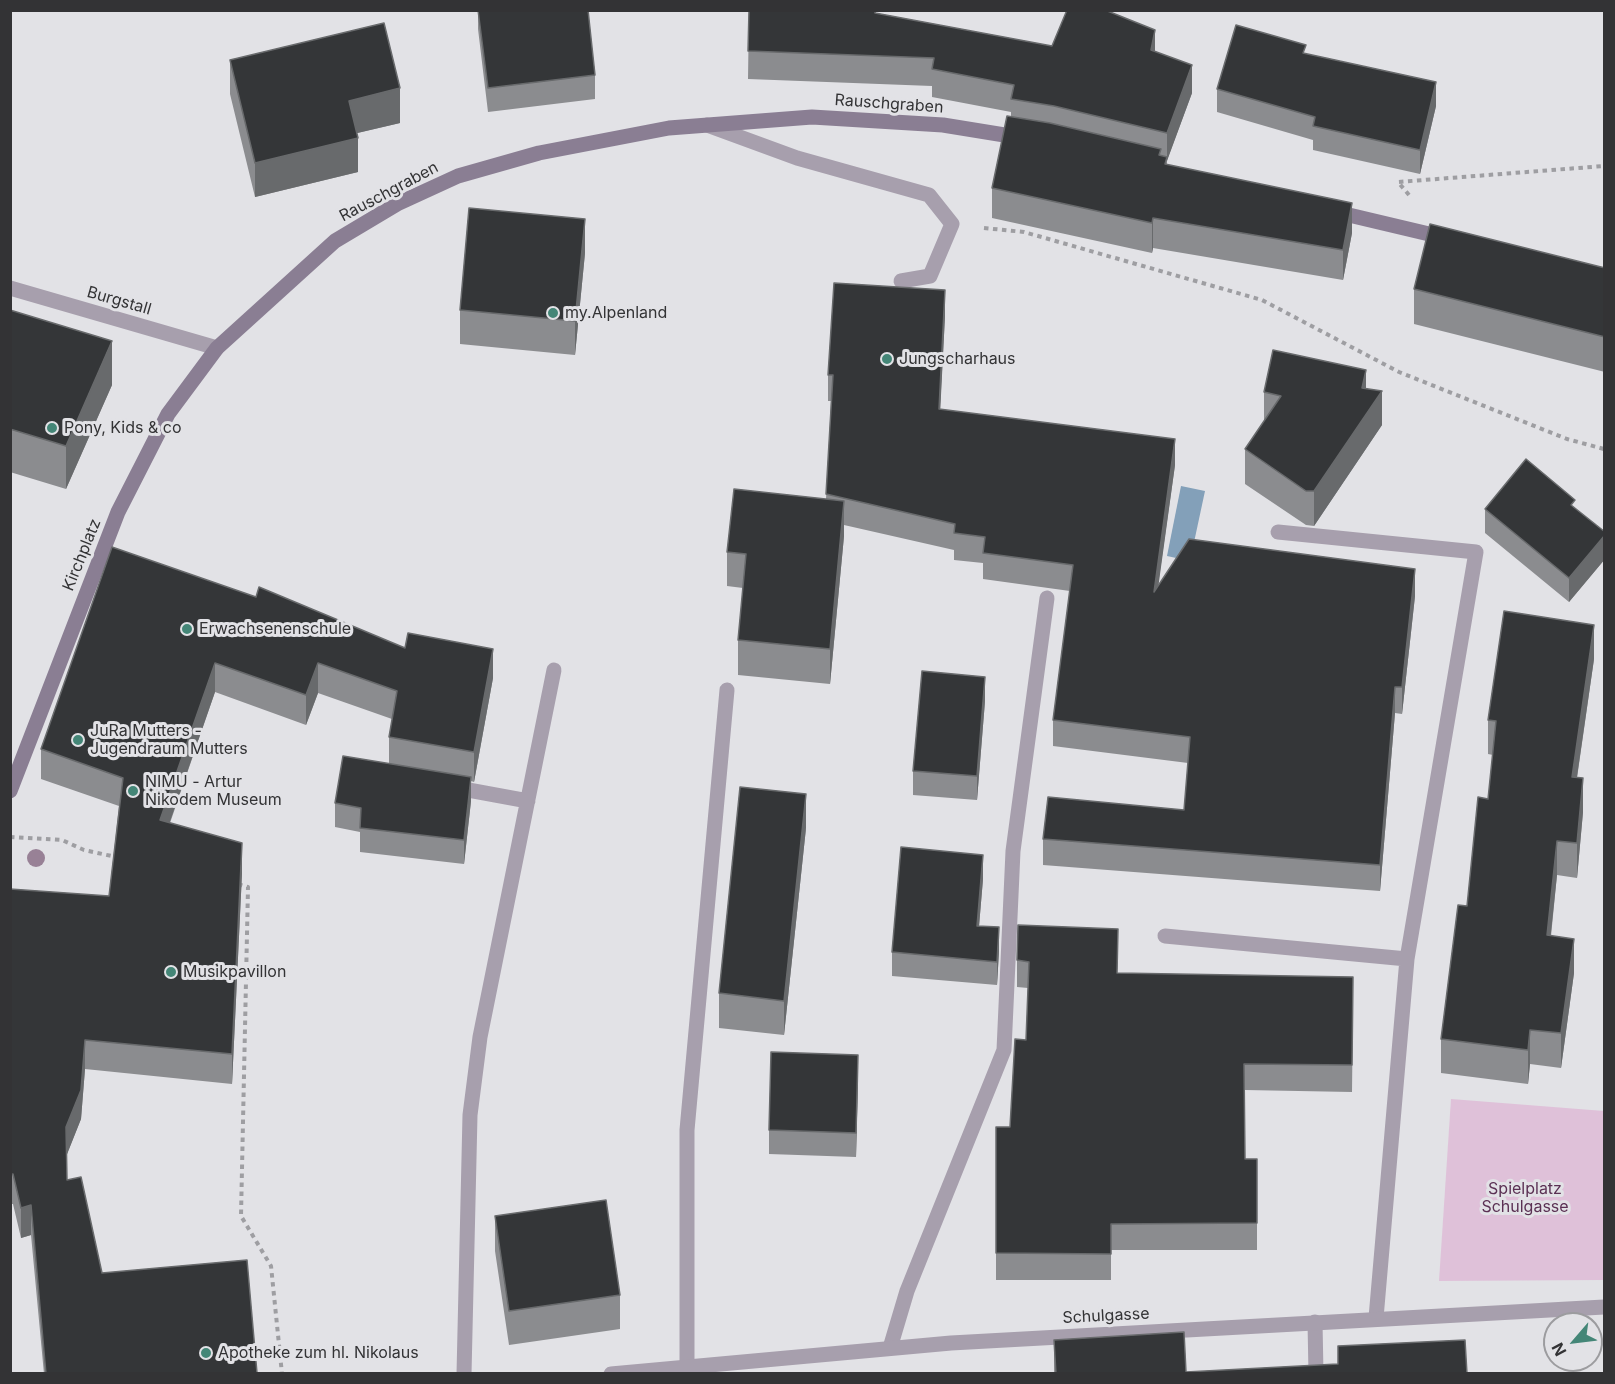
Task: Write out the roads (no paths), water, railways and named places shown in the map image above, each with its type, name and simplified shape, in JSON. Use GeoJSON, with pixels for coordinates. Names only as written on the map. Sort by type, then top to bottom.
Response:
{"type":"FeatureCollection","features":[{"type":"Feature","properties":{"kind":"street","name":"Rauschgraben"},"geometry":{"type":"LineString","coordinates":[[217,348],[335,241],[397,204],[458,176],[539,153],[705,124],[813,117],[943,126],[1041,141]]}},
{"type":"Feature","properties":{"kind":"street"},"geometry":{"type":"LineString","coordinates":[[705,124],[797,159],[929,195],[952,224],[930,276],[901,281]]}},
{"type":"Feature","properties":{"kind":"street"},"geometry":{"type":"LineString","coordinates":[[1322,208],[1457,241]]}},
{"type":"Feature","properties":{"kind":"street","name":"Burgstall"},"geometry":{"type":"LineString","coordinates":[[10,288],[217,348]]}},
{"type":"Feature","properties":{"kind":"street","name":"Kirchplatz"},"geometry":{"type":"LineString","coordinates":[[10,791],[14,771],[118,512],[168,414],[217,348]]}},
{"type":"Feature","properties":{"kind":"street"},"geometry":{"type":"LineString","coordinates":[[1278,532],[1476,552],[1407,959],[1376,1318]]}},
{"type":"Feature","properties":{"kind":"street"},"geometry":{"type":"LineString","coordinates":[[890,1348],[907,1291],[1004,1050],[1013,851],[1047,598]]}},
{"type":"Feature","properties":{"kind":"street"},"geometry":{"type":"LineString","coordinates":[[464,1374],[470,1115],[480,1037],[554,670]]}},
{"type":"Feature","properties":{"kind":"street"},"geometry":{"type":"LineString","coordinates":[[687,1366],[687,1130],[727,690]]}},
{"type":"Feature","properties":{"kind":"street"},"geometry":{"type":"LineString","coordinates":[[434,784],[528,801]]}},
{"type":"Feature","properties":{"kind":"street"},"geometry":{"type":"LineString","coordinates":[[1165,936],[1407,959]]}},
{"type":"Feature","properties":{"kind":"street","name":"Schulgasse"},"geometry":{"type":"LineString","coordinates":[[611,1374],[890,1348],[1376,1318],[1605,1307]]}},
{"type":"Feature","properties":{"kind":"street"},"geometry":{"type":"LineString","coordinates":[[1315,1322],[1316,1374]]}},
{"type":"Feature","properties":{"kind":"water"},"geometry":{"type":"Polygon","coordinates":[[[1181,486],[1205,491],[1190,561],[1167,556],[1181,486]]]}},
{"type":"Feature","properties":{"kind":"place","name":"my.Alpenland"},"geometry":{"type":"Point","coordinates":[553,313]}},
{"type":"Feature","properties":{"kind":"place","name":"Jungscharhaus"},"geometry":{"type":"Point","coordinates":[887,359]}},
{"type":"Feature","properties":{"kind":"place","name":"Pony, Kids & co"},"geometry":{"type":"Point","coordinates":[52,428]}},
{"type":"Feature","properties":{"kind":"place","name":"Erwachsenenschule"},"geometry":{"type":"Point","coordinates":[187,629]}},
{"type":"Feature","properties":{"kind":"place","name":"JuRa Mutters - Jugendraum Mutters"},"geometry":{"type":"Point","coordinates":[78,740]}},
{"type":"Feature","properties":{"kind":"place","name":"NIMU - Artur Nikodem Museum"},"geometry":{"type":"Point","coordinates":[133,791]}},
{"type":"Feature","properties":{"kind":"place","name":"Musikpavillon"},"geometry":{"type":"Point","coordinates":[171,972]}},
{"type":"Feature","properties":{"kind":"place","name":"Apotheke zum hl. Nikolaus"},"geometry":{"type":"Point","coordinates":[206,1353]}},
{"type":"Feature","properties":{"kind":"park label","name":"Spielplatz Schulgasse"},"geometry":{"type":"Point","coordinates":[1525,1198]}}]}
